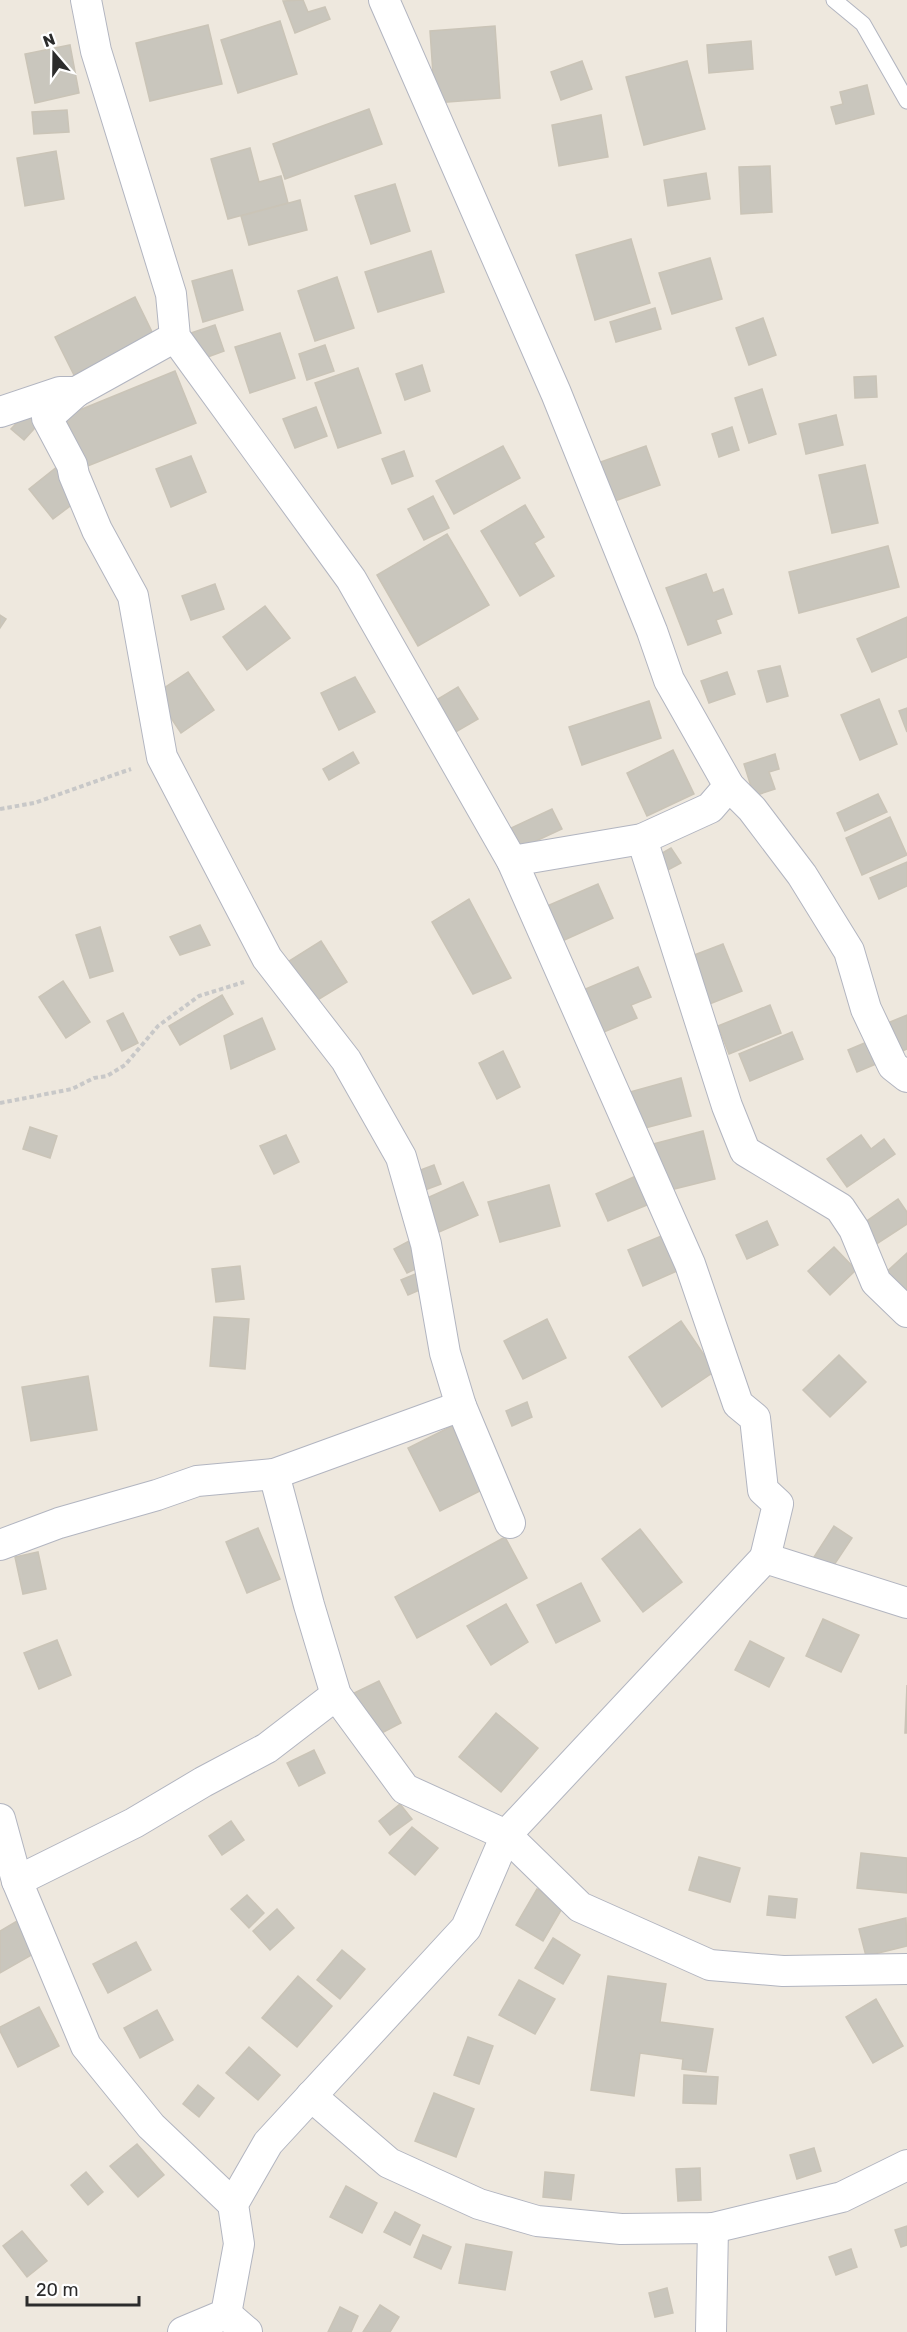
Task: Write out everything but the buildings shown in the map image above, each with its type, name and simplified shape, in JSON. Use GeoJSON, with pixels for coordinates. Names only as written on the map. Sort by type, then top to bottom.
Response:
{"type":"FeatureCollection","features":[{"type":"Feature","properties":{"kind":"street"},"geometry":{"type":"LineString","coordinates":[[86,0],[98,60],[171,294],[175,336],[351,579],[512,861],[690,1264],[738,1404],[755,1418],[763,1490],[778,1504],[765,1558],[506,1835],[466,1928],[268,2143],[233,2204]]}},
{"type":"Feature","properties":{"kind":"street"},"geometry":{"type":"LineString","coordinates":[[384,0],[556,393],[652,631],[669,680],[729,786],[752,809],[802,875],[849,951],[866,1010],[893,1066],[907,1077]]}},
{"type":"Feature","properties":{"kind":"street"},"geometry":{"type":"LineString","coordinates":[[175,336],[76,392],[47,418],[72,465],[97,530],[133,596],[162,757],[267,958],[346,1060],[401,1157],[426,1244],[445,1353],[461,1406],[510,1523]]}},
{"type":"Feature","properties":{"kind":"street"},"geometry":{"type":"LineString","coordinates":[[0,412],[60,392],[76,392]]}},
{"type":"Feature","properties":{"kind":"street"},"geometry":{"type":"LineString","coordinates":[[512,861],[642,839],[710,808],[729,786]]}},
{"type":"Feature","properties":{"kind":"street"},"geometry":{"type":"LineString","coordinates":[[642,839],[727,1106],[745,1151],[840,1208],[854,1229],[876,1282],[907,1312]]}},
{"type":"Feature","properties":{"kind":"street"},"geometry":{"type":"LineString","coordinates":[[0,1545],[59,1523],[197,1481],[274,1474],[461,1406]]}},
{"type":"Feature","properties":{"kind":"street"},"geometry":{"type":"LineString","coordinates":[[274,1474],[336,1695],[405,1789],[506,1835],[580,1907],[710,1965],[783,1971],[907,1969]]}},
{"type":"Feature","properties":{"kind":"street"},"geometry":{"type":"LineString","coordinates":[[765,1558],[907,1603]]}},
{"type":"Feature","properties":{"kind":"street"},"geometry":{"type":"LineString","coordinates":[[17,1881],[134,1823],[203,1782],[267,1748],[336,1695]]}},
{"type":"Feature","properties":{"kind":"street"},"geometry":{"type":"LineString","coordinates":[[0,1818],[17,1881],[86,2046],[151,2126],[233,2204],[239,2244],[236,2323],[183,2332]]}},
{"type":"Feature","properties":{"kind":"street"},"geometry":{"type":"LineString","coordinates":[[311,2096],[389,2163],[479,2204],[537,2221],[621,2229],[713,2228],[842,2197],[907,2165]]}},
{"type":"Feature","properties":{"kind":"street"},"geometry":{"type":"LineString","coordinates":[[711,2332],[713,2228]]}},
{"type":"Feature","properties":{"kind":"lane"},"geometry":{"type":"LineString","coordinates":[[834,0],[863,24],[907,101]]}},
{"type":"Feature","properties":{"kind":"path"},"geometry":{"type":"LineString","coordinates":[[0,809],[34,803],[162,757]]}},
{"type":"Feature","properties":{"kind":"path"},"geometry":{"type":"LineString","coordinates":[[0,1103],[72,1089],[94,1078],[107,1076],[125,1065],[158,1026],[199,996],[261,975],[267,958]]}}]}
